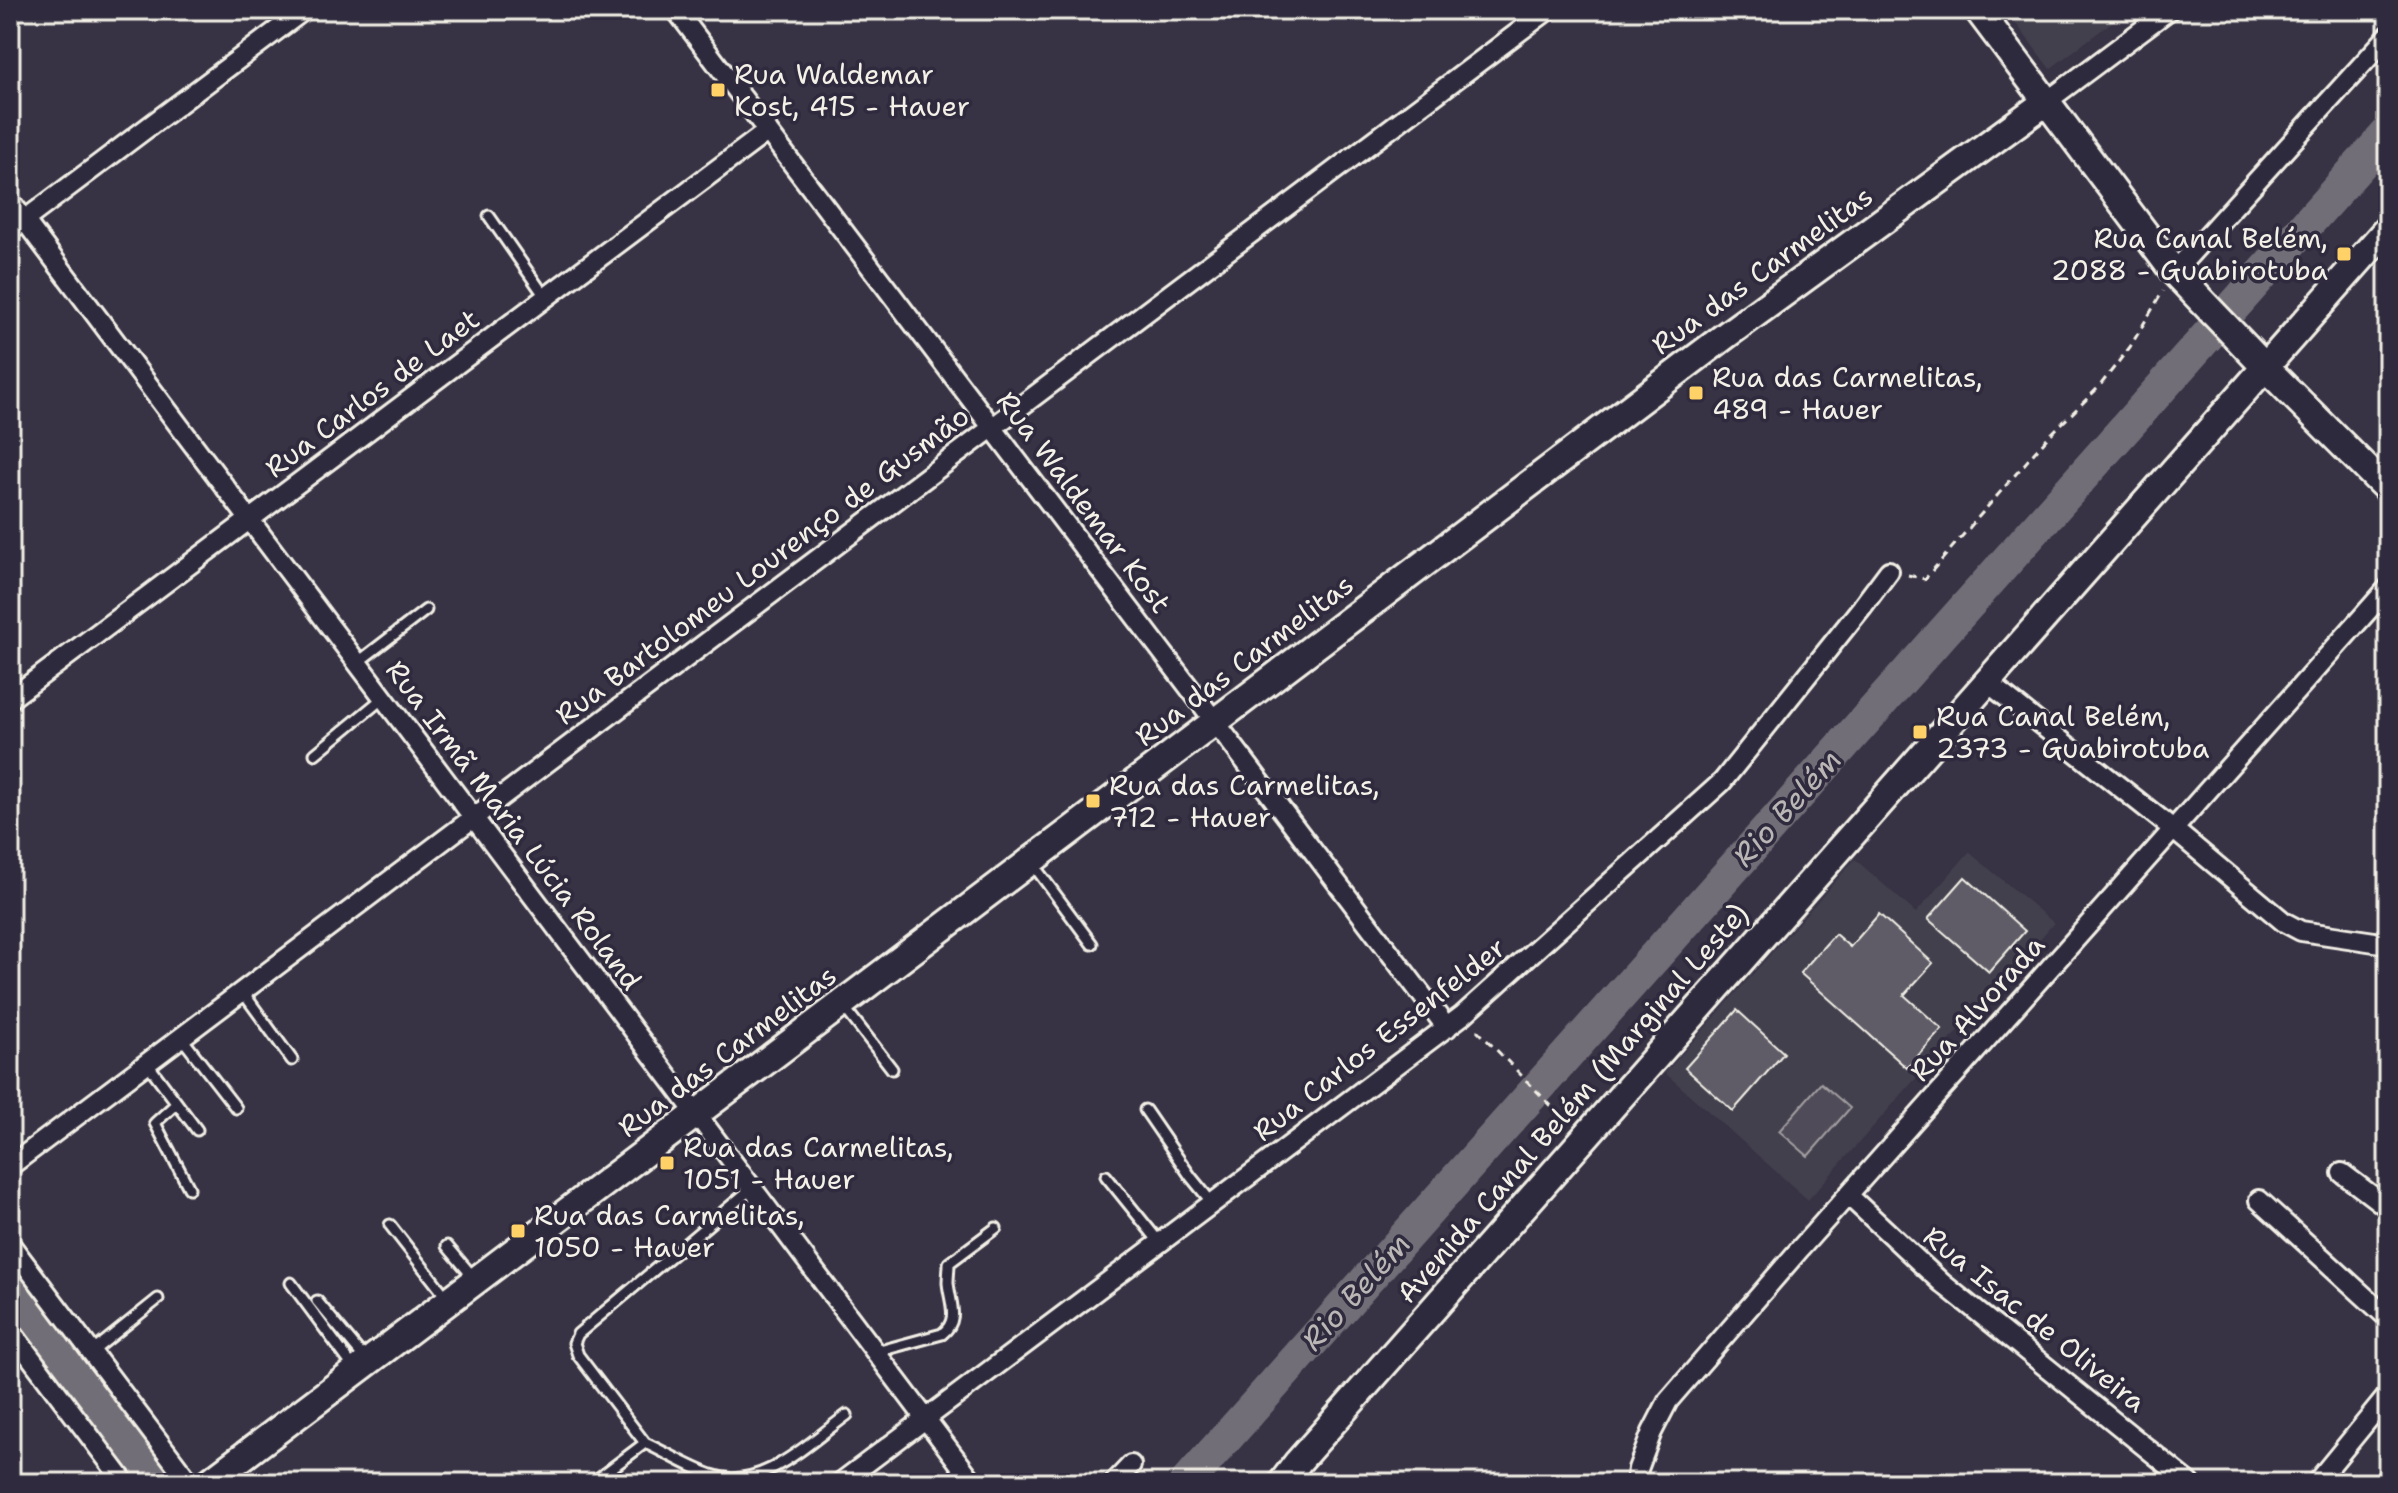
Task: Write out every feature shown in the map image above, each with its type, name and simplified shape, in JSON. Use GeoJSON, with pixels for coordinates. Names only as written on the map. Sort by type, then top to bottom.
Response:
{"type":"FeatureCollection","features":[{"type":"Feature","properties":{"kind":"street"},"geometry":{"type":"LineString","coordinates":[[17,225],[304,10]]}},
{"type":"Feature","properties":{"kind":"street","name":"Rua Waldemar Kost"},"geometry":{"type":"LineString","coordinates":[[676,10],[1447,1028]]}},
{"type":"Feature","properties":{"kind":"street","name":"Rua Bartolomeu Lourenço de Gusmão"},"geometry":{"type":"LineString","coordinates":[[10,1166],[1548,10]]}},
{"type":"Feature","properties":{"kind":"street"},"geometry":{"type":"LineString","coordinates":[[1978,10],[2181,280],[2388,490]]}},
{"type":"Feature","properties":{"kind":"street","name":"Rua das Carmelitas"},"geometry":{"type":"LineString","coordinates":[[208,1483],[1725,336],[2169,10]]}},
{"type":"Feature","properties":{"kind":"street"},"geometry":{"type":"LineString","coordinates":[[2181,280],[2388,36]]}},
{"type":"Feature","properties":{"kind":"street","name":"Rua Carlos de Laet"},"geometry":{"type":"LineString","coordinates":[[10,699],[768,131]]}},
{"type":"Feature","properties":{"kind":"street","name":"Rua Irmã Maria Lúcia Roland"},"geometry":{"type":"LineString","coordinates":[[10,201],[17,225],[250,520],[974,1483]]}},
{"type":"Feature","properties":{"kind":"street","name":"Avenida Canal Belém (Marginal Leste)"},"geometry":{"type":"LineString","coordinates":[[1282,1483],[1987,682],[2257,358],[2388,228]]}},
{"type":"Feature","properties":{"kind":"street","name":"Rua Carlos Essenfelder"},"geometry":{"type":"LineString","coordinates":[[840,1483],[1463,1015],[1722,782],[1889,571]]}},
{"type":"Feature","properties":{"kind":"street","name":"Rua Alvorada"},"geometry":{"type":"LineString","coordinates":[[1636,1483],[1652,1432],[1668,1401],[2388,588]]}},
{"type":"Feature","properties":{"kind":"street"},"geometry":{"type":"LineString","coordinates":[[1987,682],[2173,829],[2284,922],[2301,931],[2388,944]]}},
{"type":"Feature","properties":{"kind":"street"},"geometry":{"type":"LineString","coordinates":[[2342,1173],[2388,1208]]}},
{"type":"Feature","properties":{"kind":"street","name":"Rua Isac de Oliveira"},"geometry":{"type":"LineString","coordinates":[[1848,1195],[1942,1283],[2190,1483]]}},
{"type":"Feature","properties":{"kind":"street"},"geometry":{"type":"LineString","coordinates":[[2259,1200],[2388,1318]]}},
{"type":"Feature","properties":{"kind":"street"},"geometry":{"type":"LineString","coordinates":[[10,1244],[190,1483]]}},
{"type":"Feature","properties":{"kind":"street"},"geometry":{"type":"LineString","coordinates":[[10,1330],[125,1483]]}},
{"type":"Feature","properties":{"kind":"street"},"geometry":{"type":"LineString","coordinates":[[2316,1483],[2388,1395]]}},
{"type":"Feature","properties":{"kind":"street"},"geometry":{"type":"LineString","coordinates":[[1114,1483],[1131,1465]]}},
{"type":"Feature","properties":{"kind":"lane"},"geometry":{"type":"LineString","coordinates":[[489,216],[546,298]]}},
{"type":"Feature","properties":{"kind":"lane"},"geometry":{"type":"LineString","coordinates":[[357,663],[426,610]]}},
{"type":"Feature","properties":{"kind":"lane"},"geometry":{"type":"LineString","coordinates":[[315,754],[383,698]]}},
{"type":"Feature","properties":{"kind":"lane"},"geometry":{"type":"LineString","coordinates":[[1030,861],[1092,944]]}},
{"type":"Feature","properties":{"kind":"lane"},"geometry":{"type":"LineString","coordinates":[[242,991],[292,1060]]}},
{"type":"Feature","properties":{"kind":"lane"},"geometry":{"type":"LineString","coordinates":[[842,1004],[892,1069]]}},
{"type":"Feature","properties":{"kind":"lane"},"geometry":{"type":"LineString","coordinates":[[181,1037],[236,1108]]}},
{"type":"Feature","properties":{"kind":"lane"},"geometry":{"type":"LineString","coordinates":[[147,1063],[197,1130]]}},
{"type":"Feature","properties":{"kind":"lane"},"geometry":{"type":"LineString","coordinates":[[177,1103],[155,1123],[189,1188]]}},
{"type":"Feature","properties":{"kind":"lane"},"geometry":{"type":"LineString","coordinates":[[1145,1110],[1213,1204]]}},
{"type":"Feature","properties":{"kind":"lane"},"geometry":{"type":"LineString","coordinates":[[1106,1176],[1160,1243]]}},
{"type":"Feature","properties":{"kind":"lane"},"geometry":{"type":"LineString","coordinates":[[752,1188],[578,1334],[574,1343],[578,1355],[645,1443],[715,1476],[743,1478],[772,1470],[847,1415]]}},
{"type":"Feature","properties":{"kind":"lane"},"geometry":{"type":"LineString","coordinates":[[390,1225],[449,1301]]}},
{"type":"Feature","properties":{"kind":"lane"},"geometry":{"type":"LineString","coordinates":[[876,1352],[948,1330],[953,1321],[949,1263],[996,1228]]}},
{"type":"Feature","properties":{"kind":"lane"},"geometry":{"type":"LineString","coordinates":[[447,1246],[476,1281]]}},
{"type":"Feature","properties":{"kind":"lane"},"geometry":{"type":"LineString","coordinates":[[291,1283],[362,1367]]}},
{"type":"Feature","properties":{"kind":"lane"},"geometry":{"type":"LineString","coordinates":[[92,1352],[158,1299]]}},
{"type":"Feature","properties":{"kind":"lane"},"geometry":{"type":"LineString","coordinates":[[317,1301],[362,1367]]}},
{"type":"Feature","properties":{"kind":"lane"},"geometry":{"type":"LineString","coordinates":[[592,1483],[645,1443]]}},
{"type":"Feature","properties":{"kind":"path"},"geometry":{"type":"LineString","coordinates":[[1889,571],[1925,579],[2047,438],[2098,388],[2181,280]]}},
{"type":"Feature","properties":{"kind":"path"},"geometry":{"type":"LineString","coordinates":[[1463,1015],[1557,1111]]}},
{"type":"Feature","properties":{"kind":"shaded area"},"geometry":{"type":"Polygon","coordinates":[[[2006,10],[2128,10],[2050,69],[2006,10]]]}},
{"type":"Feature","properties":{"kind":"shaded area"},"geometry":{"type":"Polygon","coordinates":[[[1969,852],[2054,923],[1808,1200],[1665,1073],[1855,859],[1916,913],[1969,852]]]}},
{"type":"Feature","properties":{"kind":"shaded area"},"geometry":{"type":"Polygon","coordinates":[[[1821,1083],[1850,1108],[1808,1156],[1779,1131],[1821,1083]]]}},
{"type":"Feature","properties":{"kind":"building"},"geometry":{"type":"Polygon","coordinates":[[[1965,877],[2025,931],[1989,972],[1928,919],[1965,877]]]}},
{"type":"Feature","properties":{"kind":"building"},"geometry":{"type":"Polygon","coordinates":[[[1879,914],[1933,963],[1904,995],[1942,1029],[1907,1068],[1800,973],[1835,934],[1850,947],[1879,914]]]}},
{"type":"Feature","properties":{"kind":"building"},"geometry":{"type":"Polygon","coordinates":[[[1737,1010],[1784,1053],[1733,1111],[1685,1068],[1737,1010]]]}},
{"type":"Feature","properties":{"kind":"waterway","name":"Rio Belém"},"geometry":{"type":"LineString","coordinates":[[1186,1483],[2388,133]]}},
{"type":"Feature","properties":{"kind":"waterway"},"geometry":{"type":"LineString","coordinates":[[10,1290],[154,1483]]}},
{"type":"Feature","properties":{"kind":"place","name":"Rua Waldemar Kost, 415 - Hauer"},"geometry":{"type":"Point","coordinates":[718,90]}},
{"type":"Feature","properties":{"kind":"place","name":"Rua Canal Belém, 2088 - Guabirotuba"},"geometry":{"type":"Point","coordinates":[2344,254]}},
{"type":"Feature","properties":{"kind":"place","name":"Rua das Carmelitas, 489 - Hauer"},"geometry":{"type":"Point","coordinates":[1696,393]}},
{"type":"Feature","properties":{"kind":"place","name":"Rua Canal Belém, 2373 - Guabirotuba"},"geometry":{"type":"Point","coordinates":[1920,732]}},
{"type":"Feature","properties":{"kind":"place","name":"Rua das Carmelitas, 712 - Hauer"},"geometry":{"type":"Point","coordinates":[1093,801]}},
{"type":"Feature","properties":{"kind":"place","name":"Rua das Carmelitas, 1051 - Hauer"},"geometry":{"type":"Point","coordinates":[667,1163]}},
{"type":"Feature","properties":{"kind":"place","name":"Rua das Carmelitas, 1050 - Hauer"},"geometry":{"type":"Point","coordinates":[518,1231]}}]}
